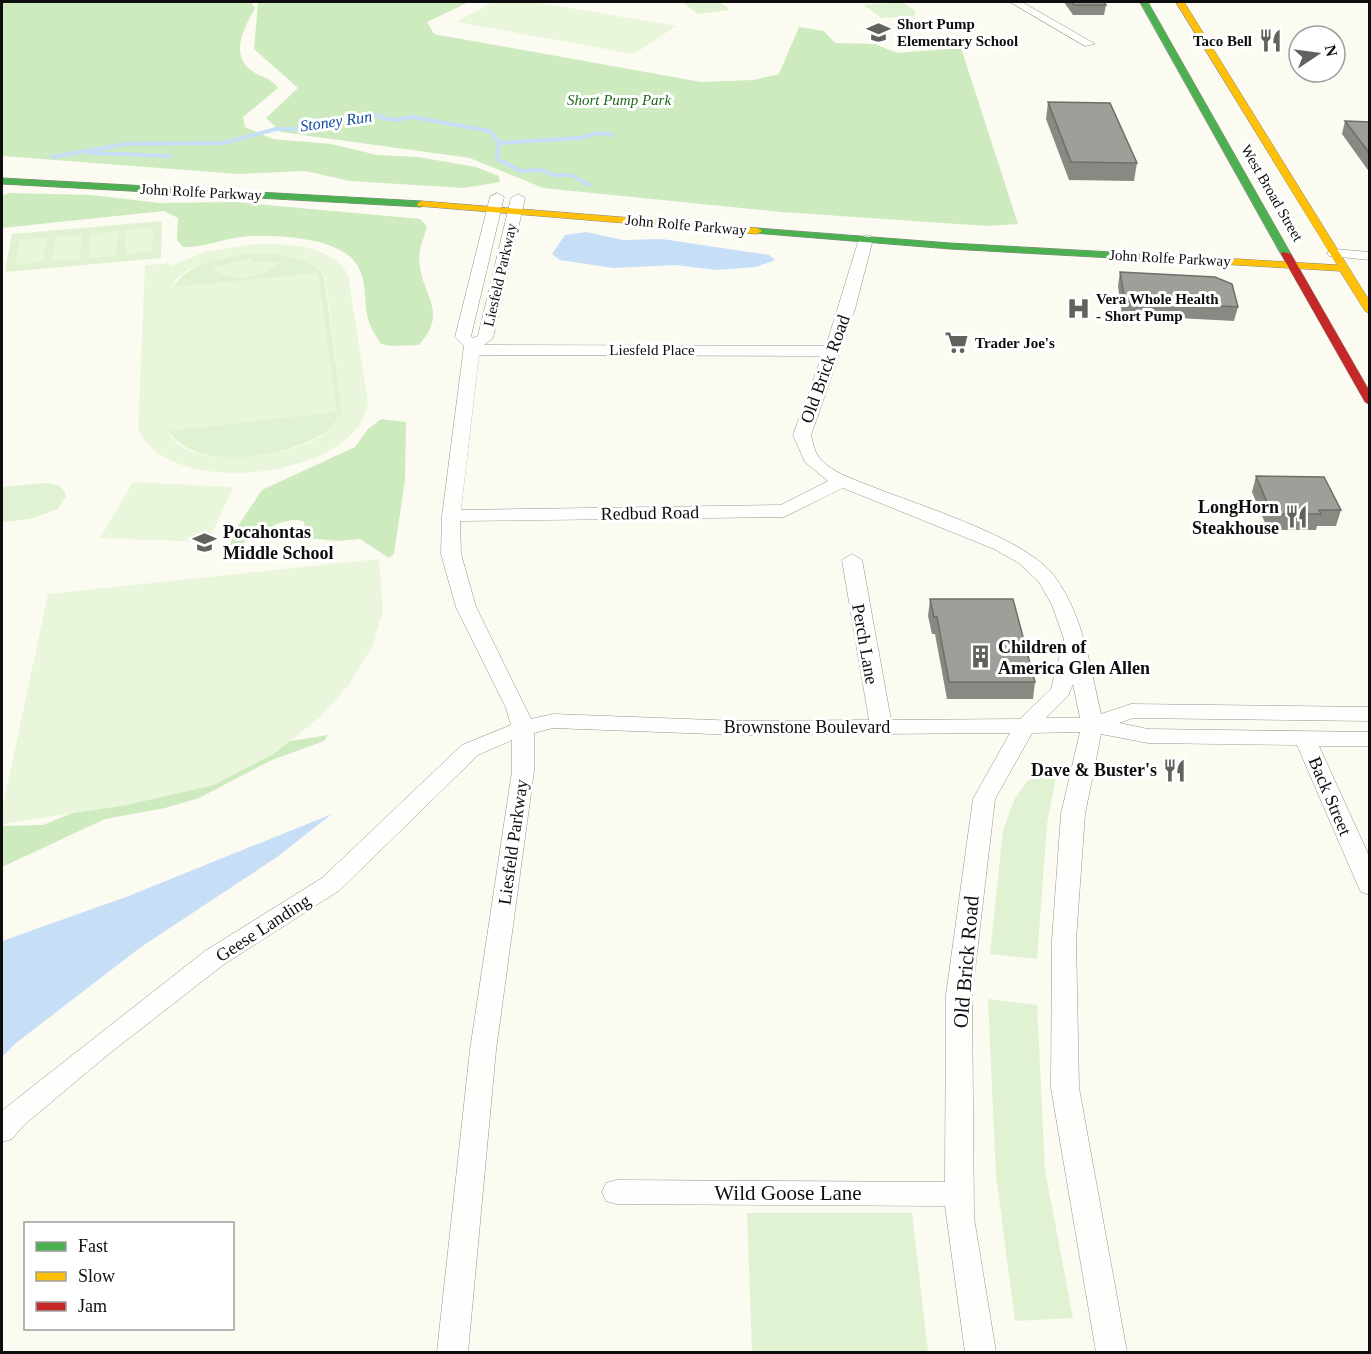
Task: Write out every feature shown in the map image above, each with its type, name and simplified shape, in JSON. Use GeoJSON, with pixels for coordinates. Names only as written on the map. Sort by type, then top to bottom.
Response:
{"type":"FeatureCollection","features":[{"type":"Feature","properties":{"kind":"main road","name":"West Broad Street"},"geometry":{"type":"LineString","coordinates":[[1144,2],[1370,402]]}},
{"type":"Feature","properties":{"kind":"main road","name":"West Broad Street"},"geometry":{"type":"LineString","coordinates":[[1180,2],[1370,311]]}},
{"type":"Feature","properties":{"kind":"main road"},"geometry":{"type":"LineString","coordinates":[[1200,100],[1230,118],[1258,127]]}},
{"type":"Feature","properties":{"kind":"main road","name":"John Rolfe Parkway"},"geometry":{"type":"LineString","coordinates":[[2,170],[496,203]]}},
{"type":"Feature","properties":{"kind":"main road","name":"John Rolfe Parkway"},"geometry":{"type":"LineString","coordinates":[[2,181],[517,204],[919,229]]}},
{"type":"Feature","properties":{"kind":"main road","name":"John Rolfe Parkway"},"geometry":{"type":"LineString","coordinates":[[517,204],[866,239],[1343,268]]}},
{"type":"Feature","properties":{"kind":"main road"},"geometry":{"type":"LineString","coordinates":[[1262,247],[1334,253]]}},
{"type":"Feature","properties":{"kind":"main road"},"geometry":{"type":"LineString","coordinates":[[1212,261],[1262,276]]}},
{"type":"Feature","properties":{"kind":"main road"},"geometry":{"type":"LineString","coordinates":[[1293,291],[1313,301]]}},
{"type":"Feature","properties":{"kind":"street"},"geometry":{"type":"LineString","coordinates":[[1015,2],[1089,44]]}},
{"type":"Feature","properties":{"kind":"street","name":"Liesfeld Parkway"},"geometry":{"type":"LineString","coordinates":[[472,347],[463,337],[496,203]]}},
{"type":"Feature","properties":{"kind":"street","name":"Liesfeld Parkway"},"geometry":{"type":"LineString","coordinates":[[453,1353],[483,1050],[523,771],[523,728],[517,708],[466,607],[451,554],[451,516],[472,347],[485,338],[517,204]]}},
{"type":"Feature","properties":{"kind":"street","name":"Old Brick Road"},"geometry":{"type":"LineString","coordinates":[[866,239],[847,309],[802,435],[805,453],[821,470],[842,482],[1002,545],[1026,559],[1047,579],[1062,605],[1073,634],[1092,725],[1073,814],[1064,940],[1065,1088],[1112,1353]]}},
{"type":"Feature","properties":{"kind":"street"},"geometry":{"type":"LineString","coordinates":[[1334,253],[1370,256]]}},
{"type":"Feature","properties":{"kind":"street","name":"John Rolfe Parkway"},"geometry":{"type":"LineString","coordinates":[[1343,268],[1370,270]]}},
{"type":"Feature","properties":{"kind":"street","name":"Liesfeld Place"},"geometry":{"type":"LineString","coordinates":[[472,347],[832,351]]}},
{"type":"Feature","properties":{"kind":"street","name":"Redbud Road"},"geometry":{"type":"LineString","coordinates":[[451,516],[784,511],[842,482]]}},
{"type":"Feature","properties":{"kind":"street","name":"Perch Lane"},"geometry":{"type":"LineString","coordinates":[[852,560],[880,727]]}},
{"type":"Feature","properties":{"kind":"street","name":"Old Brick Road"},"geometry":{"type":"LineString","coordinates":[[981,1353],[959,1218],[958,995],[984,799],[1025,726],[1061,691],[1073,634]]}},
{"type":"Feature","properties":{"kind":"street","name":"Brownstone Boulevard"},"geometry":{"type":"LineString","coordinates":[[1092,725],[1131,711],[1370,714]]}},
{"type":"Feature","properties":{"kind":"street","name":"Brownstone Boulevard"},"geometry":{"type":"LineString","coordinates":[[523,728],[553,721],[739,728],[1092,725],[1148,736],[1370,739]]}},
{"type":"Feature","properties":{"kind":"street","name":"Geese Landing"},"geometry":{"type":"LineString","coordinates":[[2,1131],[14,1117],[87,1057],[214,958],[331,884],[470,750],[491,738],[523,728]]}},
{"type":"Feature","properties":{"kind":"street","name":"Back Street"},"geometry":{"type":"LineString","coordinates":[[1305,738],[1370,886]]}},
{"type":"Feature","properties":{"kind":"street","name":"Wild Goose Lane"},"geometry":{"type":"LineString","coordinates":[[616,1192],[959,1194]]}},
{"type":"Feature","properties":{"kind":"green space"},"geometry":{"type":"Polygon","coordinates":[[[2,2],[251,2],[255,8],[241,40],[241,56],[251,70],[278,88],[243,117],[245,127],[273,139],[331,144],[377,155],[418,157],[476,167],[499,176],[500,182],[464,188],[350,181],[305,171],[238,174],[2,156],[2,2]]]}},
{"type":"Feature","properties":{"kind":"green space","name":"Short Pump Park"},"geometry":{"type":"Polygon","coordinates":[[[258,2],[469,2],[427,22],[434,34],[701,82],[754,80],[779,74],[799,27],[824,31],[835,43],[875,44],[897,53],[961,48],[1018,224],[987,226],[782,212],[543,188],[470,158],[281,132],[266,118],[298,88],[254,49],[258,2]]]}},
{"type":"Feature","properties":{"kind":"green space"},"geometry":{"type":"Polygon","coordinates":[[[493,2],[534,2],[676,26],[634,54],[456,22],[493,2]]]}},
{"type":"Feature","properties":{"kind":"green space"},"geometry":{"type":"Polygon","coordinates":[[[682,2],[720,2],[730,10],[698,14],[682,2]]]}},
{"type":"Feature","properties":{"kind":"green space"},"geometry":{"type":"Polygon","coordinates":[[[903,2],[915,11],[915,16],[881,18],[864,5],[903,2]]]}},
{"type":"Feature","properties":{"kind":"green space"},"geometry":{"type":"Polygon","coordinates":[[[9,193],[91,195],[160,203],[236,202],[420,219],[427,226],[419,260],[422,278],[432,305],[432,323],[419,345],[381,344],[368,319],[362,274],[359,268],[346,253],[318,242],[285,237],[254,236],[183,247],[177,240],[178,218],[164,211],[2,228],[2,196],[9,193]]]}},
{"type":"Feature","properties":{"kind":"green space"},"geometry":{"type":"Polygon","coordinates":[[[162,221],[161,258],[5,272],[12,234],[162,221]]]}},
{"type":"Feature","properties":{"kind":"green space"},"geometry":{"type":"Polygon","coordinates":[[[153,228],[152,252],[125,254],[126,230],[153,228]]]}},
{"type":"Feature","properties":{"kind":"green space"},"geometry":{"type":"Polygon","coordinates":[[[118,231],[116,255],[89,258],[91,234],[118,231]]]}},
{"type":"Feature","properties":{"kind":"green space"},"geometry":{"type":"Polygon","coordinates":[[[82,235],[80,259],[52,261],[56,237],[82,235]]]}},
{"type":"Feature","properties":{"kind":"green space"},"geometry":{"type":"Polygon","coordinates":[[[47,238],[43,262],[15,265],[20,240],[47,238]]]}},
{"type":"Feature","properties":{"kind":"green space"},"geometry":{"type":"Polygon","coordinates":[[[256,244],[281,244],[308,248],[331,257],[348,275],[368,402],[357,428],[332,449],[299,463],[261,471],[222,472],[185,466],[156,452],[138,429],[145,265],[169,263],[170,266],[205,252],[256,244]],[[252,254],[208,262],[185,272],[172,287],[318,273],[337,412],[168,431],[179,444],[196,453],[218,457],[242,457],[290,449],[324,434],[342,412],[325,275],[309,263],[291,257],[252,254]]]}},
{"type":"Feature","properties":{"kind":"green space"},"geometry":{"type":"Polygon","coordinates":[[[252,253],[291,256],[309,263],[324,275],[342,412],[327,431],[305,443],[262,455],[238,458],[215,456],[195,451],[178,441],[166,426],[169,295],[175,284],[193,269],[216,260],[252,253]]]}},
{"type":"Feature","properties":{"kind":"green space"},"geometry":{"type":"Polygon","coordinates":[[[252,257],[253,261],[280,262],[265,272],[247,277],[228,276],[212,268],[252,257]]]}},
{"type":"Feature","properties":{"kind":"green space"},"geometry":{"type":"Polygon","coordinates":[[[381,419],[406,422],[405,480],[394,554],[389,558],[360,539],[338,541],[307,538],[304,522],[296,520],[270,527],[238,546],[230,545],[233,533],[262,490],[355,447],[368,429],[381,419]]]}},
{"type":"Feature","properties":{"kind":"green space"},"geometry":{"type":"Polygon","coordinates":[[[133,482],[233,487],[208,542],[100,538],[133,482]]]}},
{"type":"Feature","properties":{"kind":"green space"},"geometry":{"type":"Polygon","coordinates":[[[45,483],[58,486],[65,492],[66,496],[58,509],[30,519],[2,522],[2,487],[45,483]]]}},
{"type":"Feature","properties":{"kind":"green space"},"geometry":{"type":"Polygon","coordinates":[[[379,559],[383,610],[373,646],[348,686],[320,717],[275,753],[214,785],[127,805],[2,824],[2,810],[48,594],[379,559]]]}},
{"type":"Feature","properties":{"kind":"green space"},"geometry":{"type":"Polygon","coordinates":[[[328,735],[324,741],[272,760],[199,798],[165,808],[105,819],[2,867],[2,826],[43,825],[116,795],[285,742],[328,735]]]}},
{"type":"Feature","properties":{"kind":"green space"},"geometry":{"type":"Polygon","coordinates":[[[1042,762],[1058,767],[1047,824],[1037,959],[990,954],[1003,830],[1015,798],[1042,762]]]}},
{"type":"Feature","properties":{"kind":"green space"},"geometry":{"type":"Polygon","coordinates":[[[988,999],[1037,1005],[1045,1170],[1073,1318],[1015,1321],[996,1175],[988,999]]]}},
{"type":"Feature","properties":{"kind":"green space"},"geometry":{"type":"Polygon","coordinates":[[[747,1213],[912,1213],[928,1352],[752,1352],[747,1213]]]}},
{"type":"Feature","properties":{"kind":"water"},"geometry":{"type":"Polygon","coordinates":[[[586,232],[623,240],[662,239],[769,255],[775,260],[756,267],[717,270],[675,265],[613,268],[560,260],[552,254],[565,235],[586,232]]]}},
{"type":"Feature","properties":{"kind":"water"},"geometry":{"type":"Polygon","coordinates":[[[332,814],[277,857],[141,947],[16,1043],[2,1057],[2,941],[126,897],[332,814]]]}},
{"type":"Feature","properties":{"kind":"building"},"geometry":{"type":"Polygon","coordinates":[[[1072,2],[1104,2],[1106,5],[1074,5],[1072,2]]]}},
{"type":"Feature","properties":{"kind":"building"},"geometry":{"type":"Polygon","coordinates":[[[1048,102],[1110,103],[1137,163],[1071,162],[1048,102]]]}},
{"type":"Feature","properties":{"kind":"building"},"geometry":{"type":"Polygon","coordinates":[[[1345,121],[1370,122],[1370,154],[1345,121]]]}},
{"type":"Feature","properties":{"kind":"building"},"geometry":{"type":"Polygon","coordinates":[[[1120,272],[1215,277],[1232,284],[1238,307],[1125,301],[1120,272]]]}},
{"type":"Feature","properties":{"kind":"building"},"geometry":{"type":"Polygon","coordinates":[[[1256,476],[1324,477],[1341,510],[1319,510],[1321,514],[1272,514],[1256,476]]]}},
{"type":"Feature","properties":{"kind":"building","name":"Children of America Glen Allen"},"geometry":{"type":"Polygon","coordinates":[[[930,599],[1013,599],[1035,682],[949,682],[937,617],[934,617],[930,599]]]}},
{"type":"Feature","properties":{"kind":"waterway","name":"Stoney Run"},"geometry":{"type":"LineString","coordinates":[[52,157],[126,144],[223,143],[276,129],[296,129],[318,121],[380,115],[381,118],[395,120],[412,117],[490,131],[499,143]]}},
{"type":"Feature","properties":{"kind":"waterway"},"geometry":{"type":"LineString","coordinates":[[499,143],[578,138],[600,133],[613,135]]}},
{"type":"Feature","properties":{"kind":"waterway","name":"Stoney Run"},"geometry":{"type":"LineString","coordinates":[[499,143],[497,159],[521,171],[541,170],[553,175],[571,175],[589,185]]}},
{"type":"Feature","properties":{"kind":"waterway"},"geometry":{"type":"LineString","coordinates":[[90,153],[171,156]]}},
{"type":"Feature","properties":{"kind":"traffic: fast"},"geometry":{"type":"LineString","coordinates":[[1144,2],[1286,254]]}},
{"type":"Feature","properties":{"kind":"traffic: fast"},"geometry":{"type":"LineString","coordinates":[[2,181],[421,204]]}},
{"type":"Feature","properties":{"kind":"traffic: fast"},"geometry":{"type":"LineString","coordinates":[[757,231],[950,246],[1203,260]]}},
{"type":"Feature","properties":{"kind":"traffic: slow"},"geometry":{"type":"LineString","coordinates":[[1180,2],[1370,311]]}},
{"type":"Feature","properties":{"kind":"traffic: slow"},"geometry":{"type":"LineString","coordinates":[[421,204],[757,231]]}},
{"type":"Feature","properties":{"kind":"traffic: slow"},"geometry":{"type":"LineString","coordinates":[[1203,260],[1343,268]]}},
{"type":"Feature","properties":{"kind":"traffic: jam"},"geometry":{"type":"LineString","coordinates":[[1286,254],[1370,402]]}},
{"type":"Feature","properties":{"kind":"place","name":"Short Pump Elementary School"},"geometry":{"type":"Point","coordinates":[879,33]}},
{"type":"Feature","properties":{"kind":"place","name":"Taco Bell"},"geometry":{"type":"Point","coordinates":[1270,41]}},
{"type":"Feature","properties":{"kind":"place","name":"Vera Whole Health - Short Pump"},"geometry":{"type":"Point","coordinates":[1078,308]}},
{"type":"Feature","properties":{"kind":"place","name":"Trader Joe's"},"geometry":{"type":"Point","coordinates":[957,343]}},
{"type":"Feature","properties":{"kind":"place","name":"LongHorn Steakhouse"},"geometry":{"type":"Point","coordinates":[1297,517]}},
{"type":"Feature","properties":{"kind":"place","name":"Pocahontas Middle School"},"geometry":{"type":"Point","coordinates":[205,542]}},
{"type":"Feature","properties":{"kind":"place","name":"Children of America Glen Allen"},"geometry":{"type":"Point","coordinates":[980,657]}},
{"type":"Feature","properties":{"kind":"place","name":"Dave & Buster's"},"geometry":{"type":"Point","coordinates":[1175,770]}}]}
